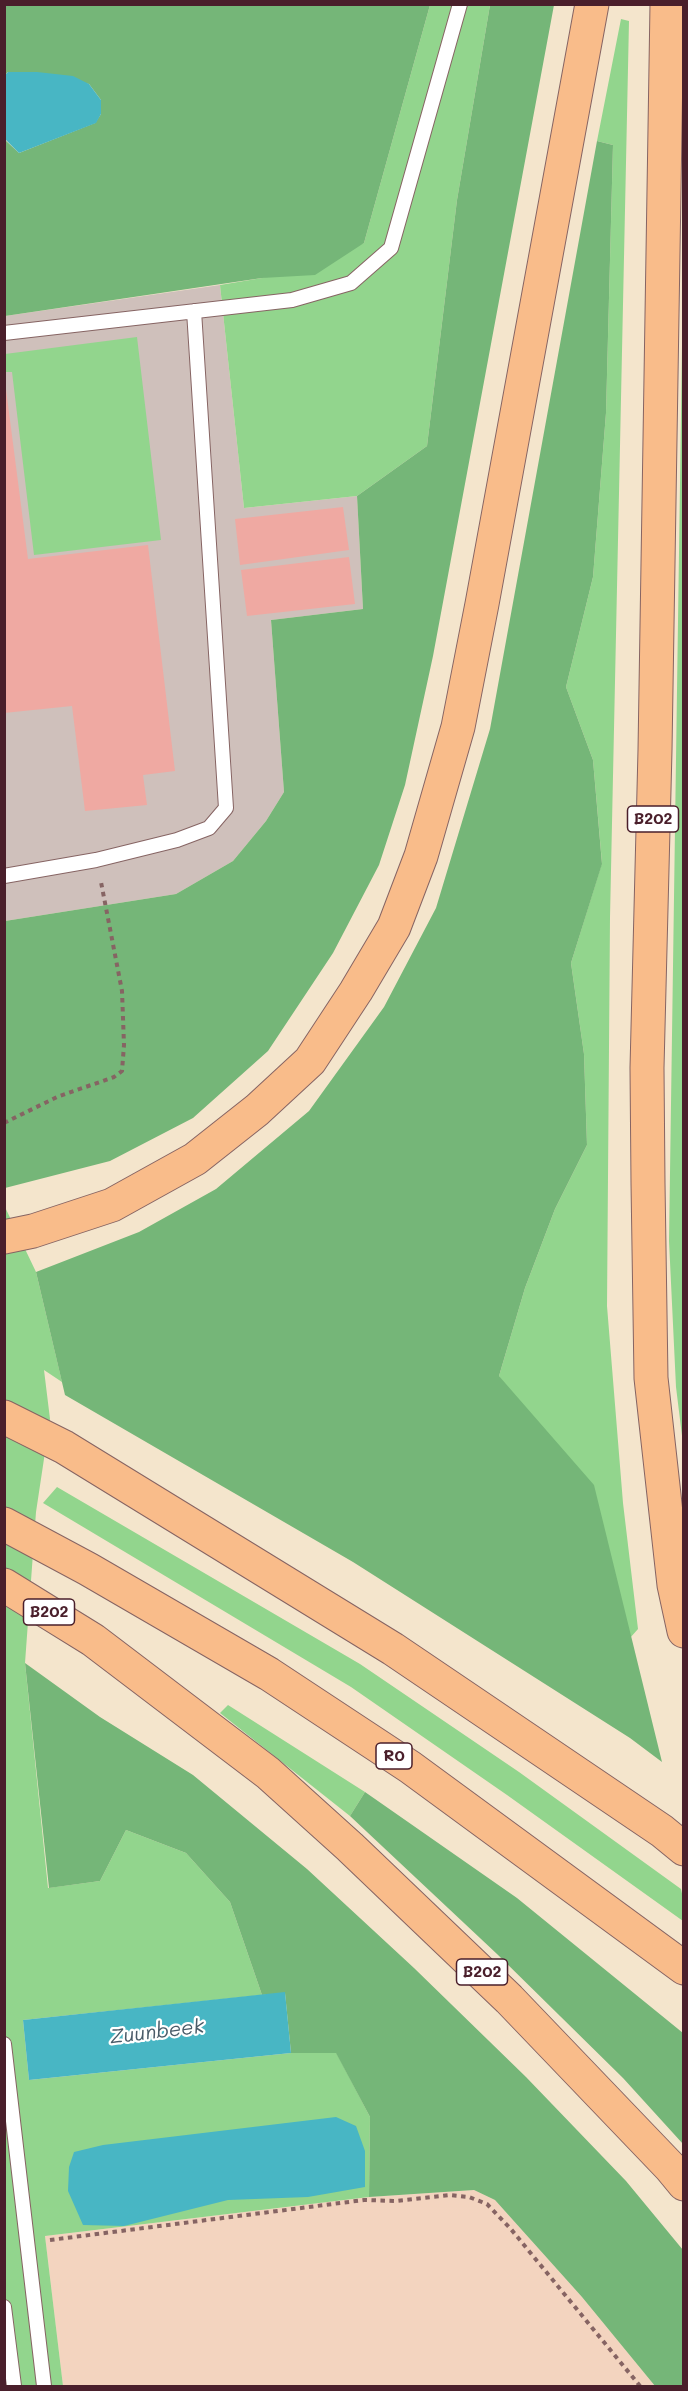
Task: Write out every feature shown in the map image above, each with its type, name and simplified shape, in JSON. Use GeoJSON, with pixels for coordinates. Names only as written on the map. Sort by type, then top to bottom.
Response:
{"type":"FeatureCollection","features":[{"type":"Feature","properties":{"kind":"highway"},"geometry":{"type":"LineString","coordinates":[[19,1234],[112,1205],[195,1159],[257,1110],[310,1061],[394,927],[421,856],[458,727],[592,4]]}},
{"type":"Feature","properties":{"kind":"highway","name":"B202"},"geometry":{"type":"LineString","coordinates":[[667,4],[655,750],[647,1068],[648,1183],[651,1378],[674,1585],[684,1631]]}},
{"type":"Feature","properties":{"kind":"highway"},"geometry":{"type":"LineString","coordinates":[[4,1417],[64,1447],[393,1649],[673,1840]]}},
{"type":"Feature","properties":{"kind":"highway","name":"R0"},"geometry":{"type":"LineString","coordinates":[[4,1524],[88,1569],[269,1674],[410,1767],[684,1968]]}},
{"type":"Feature","properties":{"kind":"highway","name":"B202"},"geometry":{"type":"LineString","coordinates":[[4,1585],[93,1640],[268,1773],[350,1846],[509,1999],[684,2184]]}},
{"type":"Feature","properties":{"kind":"lane"},"geometry":{"type":"LineString","coordinates":[[4,333],[292,300],[351,284],[391,248],[460,4]]}},
{"type":"Feature","properties":{"kind":"lane"},"geometry":{"type":"LineString","coordinates":[[4,876],[96,860],[177,840],[209,828],[226,808],[194,311]]}},
{"type":"Feature","properties":{"kind":"lane"},"geometry":{"type":"LineString","coordinates":[[4,2044],[44,2386]]}},
{"type":"Feature","properties":{"kind":"lane"},"geometry":{"type":"LineString","coordinates":[[4,2307],[14,2386]]}},
{"type":"Feature","properties":{"kind":"path"},"geometry":{"type":"LineString","coordinates":[[4,1123],[57,1097],[114,1077],[122,1071],[124,1045],[122,991],[96,860]]}},
{"type":"Feature","properties":{"kind":"path"},"geometry":{"type":"LineString","coordinates":[[50,2240],[364,2200],[396,2201],[449,2195],[469,2197],[487,2204],[510,2228],[640,2386]]}},
{"type":"Feature","properties":{"kind":"shaded area"},"geometry":{"type":"Polygon","coordinates":[[[220,285],[244,508],[357,496],[363,609],[271,620],[284,792],[266,821],[233,861],[176,894],[5,921],[5,316],[220,285]]]}},
{"type":"Feature","properties":{"kind":"shaded area"},"geometry":{"type":"Polygon","coordinates":[[[474,2190],[495,2200],[582,2297],[655,2386],[63,2386],[45,2236],[369,2197],[474,2190]]]}},
{"type":"Feature","properties":{"kind":"green space"},"geometry":{"type":"Polygon","coordinates":[[[5,5],[430,5],[364,243],[315,275],[262,278],[5,316],[4,139],[19,153],[95,123],[101,114],[101,100],[89,84],[8,72],[5,75],[5,5]]]}},
{"type":"Feature","properties":{"kind":"green space"},"geometry":{"type":"Polygon","coordinates":[[[430,5],[490,5],[457,200],[427,446],[357,496],[244,508],[220,285],[262,278],[364,243],[430,5]]]}},
{"type":"Feature","properties":{"kind":"green space"},"geometry":{"type":"Polygon","coordinates":[[[490,5],[554,5],[433,656],[405,785],[379,865],[333,953],[268,1051],[193,1118],[110,1161],[5,1188],[5,921],[176,894],[233,861],[266,821],[284,792],[271,620],[363,609],[357,496],[427,446],[457,200],[490,5]]]}},
{"type":"Feature","properties":{"kind":"green space"},"geometry":{"type":"Polygon","coordinates":[[[621,19],[629,21],[610,917],[607,1306],[623,1503],[638,1629],[630,1638],[623,1610],[499,1376],[525,1288],[555,1209],[587,1145],[584,1054],[571,963],[602,863],[593,760],[566,687],[593,577],[606,413],[613,145],[597,141],[621,19]]]}},
{"type":"Feature","properties":{"kind":"green space"},"geometry":{"type":"Polygon","coordinates":[[[597,141],[613,145],[606,413],[593,577],[566,687],[593,760],[602,864],[571,963],[584,1054],[587,1145],[555,1209],[525,1288],[499,1376],[594,1485],[662,1762],[630,1738],[353,1562],[65,1395],[36,1272],[139,1232],[216,1189],[309,1111],[384,1007],[436,908],[490,729],[597,141]]]}},
{"type":"Feature","properties":{"kind":"green space"},"geometry":{"type":"Polygon","coordinates":[[[683,277],[683,1444],[676,1387],[669,1241],[683,277]]]}},
{"type":"Feature","properties":{"kind":"green space"},"geometry":{"type":"Polygon","coordinates":[[[137,337],[161,540],[34,555],[12,372],[5,372],[5,354],[137,337]]]}},
{"type":"Feature","properties":{"kind":"green space"},"geometry":{"type":"Polygon","coordinates":[[[4,1205],[36,1272],[62,1382],[44,1370],[50,1419],[36,1512],[25,1663],[48,1888],[100,1881],[126,1830],[186,1853],[230,1902],[262,1995],[23,2020],[29,2080],[291,2053],[336,2052],[370,2117],[369,2197],[45,2236],[63,2386],[5,2386],[4,1205]]]}},
{"type":"Feature","properties":{"kind":"green space"},"geometry":{"type":"Polygon","coordinates":[[[57,1487],[360,1664],[519,1772],[681,1889],[683,1921],[351,1687],[43,1503],[57,1487]]]}},
{"type":"Feature","properties":{"kind":"green space"},"geometry":{"type":"Polygon","coordinates":[[[25,1663],[100,1717],[193,1775],[307,1869],[414,1968],[526,2077],[626,2181],[683,2250],[683,2386],[655,2386],[582,2297],[495,2200],[474,2190],[369,2197],[370,2117],[336,2053],[291,2053],[285,1993],[262,1995],[230,1902],[186,1853],[126,1830],[100,1881],[49,1888],[25,1663]]]}},
{"type":"Feature","properties":{"kind":"green space"},"geometry":{"type":"Polygon","coordinates":[[[228,1705],[365,1792],[350,1816],[220,1713],[228,1705]]]}},
{"type":"Feature","properties":{"kind":"green space"},"geometry":{"type":"Polygon","coordinates":[[[365,1792],[517,1898],[683,2033],[683,2144],[623,2078],[497,1954],[350,1816],[365,1792]]]}},
{"type":"Feature","properties":{"kind":"water"},"geometry":{"type":"Polygon","coordinates":[[[8,72],[73,76],[89,84],[101,100],[101,114],[96,123],[19,153],[5,139],[5,75],[8,72]]]}},
{"type":"Feature","properties":{"kind":"water","name":"Zuunbeek"},"geometry":{"type":"Polygon","coordinates":[[[285,1992],[291,2053],[29,2080],[23,2020],[285,1992]]]}},
{"type":"Feature","properties":{"kind":"water"},"geometry":{"type":"Polygon","coordinates":[[[336,2117],[356,2126],[365,2151],[365,2187],[308,2197],[228,2200],[124,2226],[83,2225],[68,2191],[69,2167],[74,2152],[103,2145],[336,2117]]]}},
{"type":"Feature","properties":{"kind":"building"},"geometry":{"type":"Polygon","coordinates":[[[4,374],[28,559],[148,545],[175,771],[143,775],[147,805],[85,811],[72,706],[4,713],[4,374]]]}},
{"type":"Feature","properties":{"kind":"building"},"geometry":{"type":"Polygon","coordinates":[[[343,507],[349,550],[240,565],[235,519],[343,507]]]}},
{"type":"Feature","properties":{"kind":"building"},"geometry":{"type":"Polygon","coordinates":[[[349,557],[355,604],[247,616],[241,570],[349,557]]]}}]}
